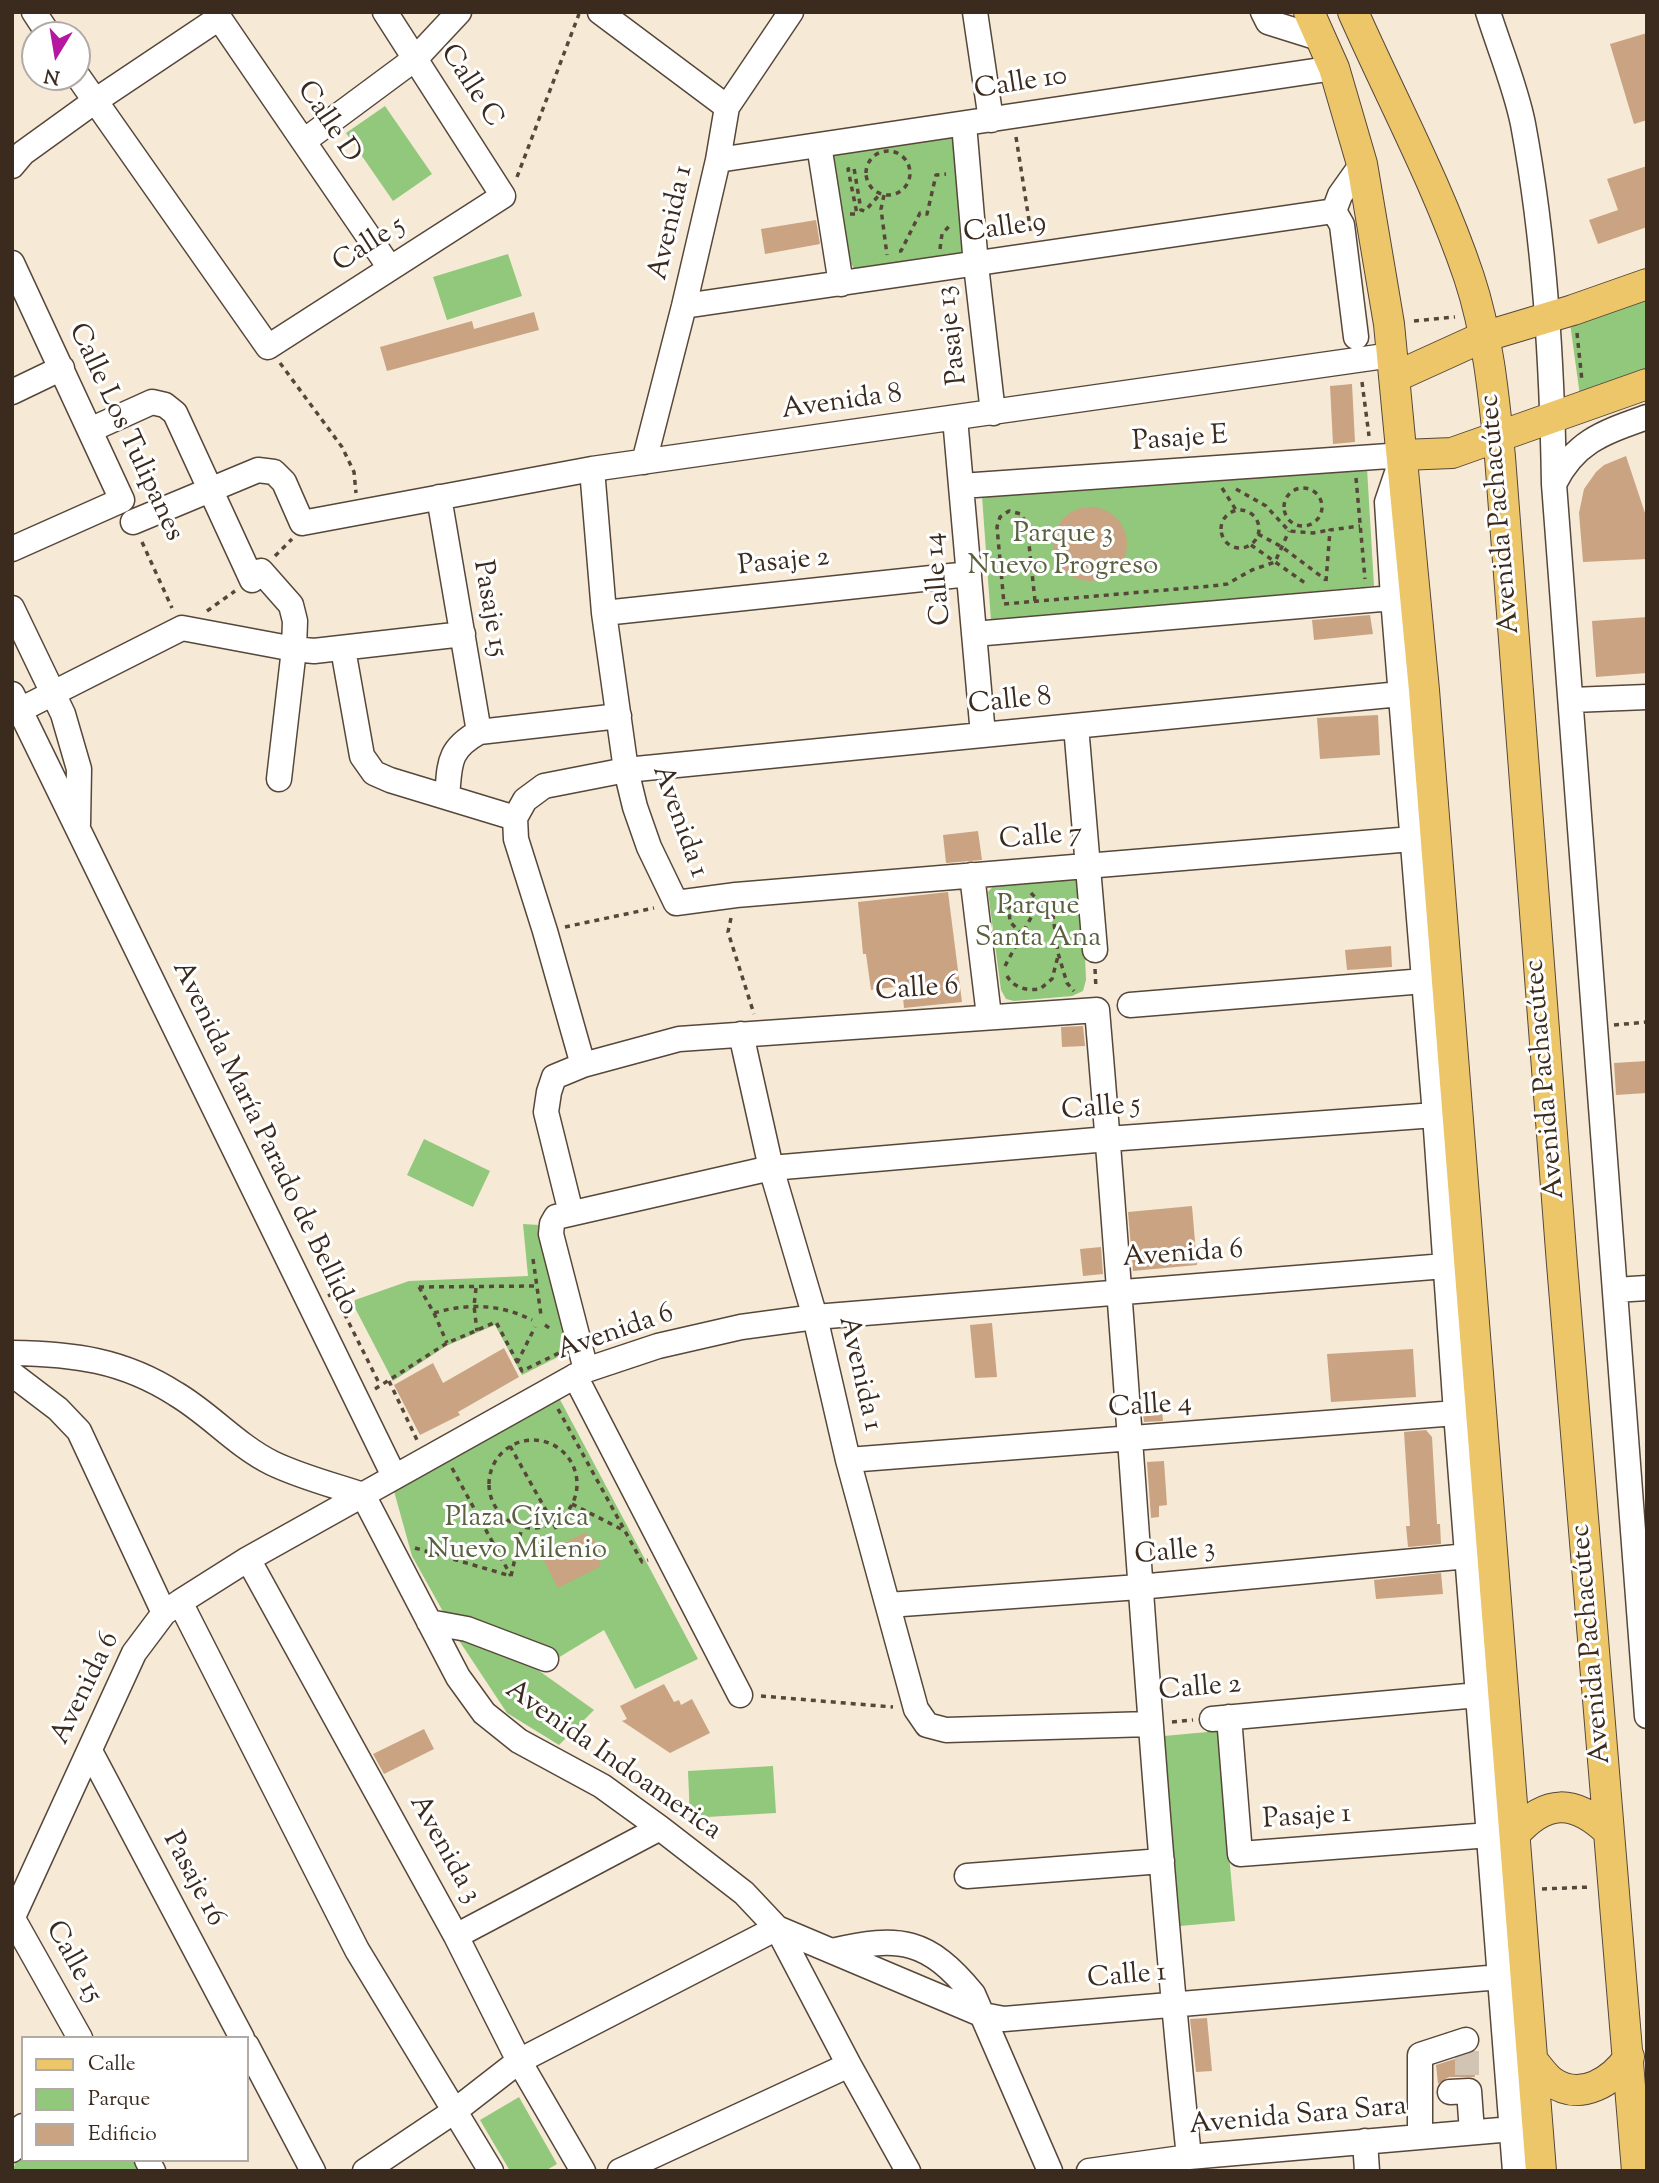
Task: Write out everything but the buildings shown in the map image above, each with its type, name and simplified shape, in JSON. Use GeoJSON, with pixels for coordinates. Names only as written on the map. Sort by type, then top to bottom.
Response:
{"type":"FeatureCollection","features":[{"type":"Feature","properties":{"kind":"main road","name":"Avenida Pachacútec"},"geometry":{"type":"LineString","coordinates":[[1353,12],[1415,144],[1470,280],[1492,386],[1637,2171]]}},
{"type":"Feature","properties":{"kind":"main road"},"geometry":{"type":"LineString","coordinates":[[1314,25],[1334,68],[1362,164],[1394,366],[1403,455],[1502,1834],[1518,1890],[1541,2171]]}},
{"type":"Feature","properties":{"kind":"main road"},"geometry":{"type":"LineString","coordinates":[[1394,366],[1480,326],[1566,325],[1647,284]]}},
{"type":"Feature","properties":{"kind":"main road"},"geometry":{"type":"LineString","coordinates":[[1403,455],[1452,453],[1647,384]]}},
{"type":"Feature","properties":{"kind":"main road"},"geometry":{"type":"LineString","coordinates":[[1502,1834],[1549,1809],[1571,1808],[1592,1815],[1608,1830]]}},
{"type":"Feature","properties":{"kind":"main road"},"geometry":{"type":"LineString","coordinates":[[1533,2061],[1552,2083],[1570,2089],[1588,2089],[1605,2083],[1619,2072],[1629,2057]]}},
{"type":"Feature","properties":{"kind":"street","name":"Calle C"},"geometry":{"type":"LineString","coordinates":[[385,12],[503,195]]}},
{"type":"Feature","properties":{"kind":"street"},"geometry":{"type":"LineString","coordinates":[[304,141],[416,58],[459,12]]}},
{"type":"Feature","properties":{"kind":"street"},"geometry":{"type":"LineString","coordinates":[[600,12],[727,107]]}},
{"type":"Feature","properties":{"kind":"street","name":"Avenida 1"},"geometry":{"type":"LineString","coordinates":[[644,462],[684,306],[718,160],[727,107],[790,12]]}},
{"type":"Feature","properties":{"kind":"street"},"geometry":{"type":"LineString","coordinates":[[975,12],[1002,118]]}},
{"type":"Feature","properties":{"kind":"street"},"geometry":{"type":"LineString","coordinates":[[1263,12],[1268,22],[1314,25]]}},
{"type":"Feature","properties":{"kind":"street","name":"Avenida Pachacútec"},"geometry":{"type":"LineString","coordinates":[[1488,12],[1522,121],[1539,240],[1566,325],[1553,418],[1554,484],[1647,1716]]}},
{"type":"Feature","properties":{"kind":"street"},"geometry":{"type":"LineString","coordinates":[[12,166],[23,153],[217,15]]}},
{"type":"Feature","properties":{"kind":"street","name":"Calle D"},"geometry":{"type":"LineString","coordinates":[[217,15],[390,268]]}},
{"type":"Feature","properties":{"kind":"street","name":"Calle 10"},"geometry":{"type":"LineString","coordinates":[[718,160],[1334,68]]}},
{"type":"Feature","properties":{"kind":"street"},"geometry":{"type":"LineString","coordinates":[[88,91],[268,347]]}},
{"type":"Feature","properties":{"kind":"street","name":"Pasaje 13"},"geometry":{"type":"LineString","coordinates":[[964,124],[976,265],[993,413]]}},
{"type":"Feature","properties":{"kind":"street"},"geometry":{"type":"LineString","coordinates":[[819,145],[841,284]]}},
{"type":"Feature","properties":{"kind":"street"},"geometry":{"type":"LineString","coordinates":[[1358,349],[1342,225],[1335,211],[1340,195],[1362,164]]}},
{"type":"Feature","properties":{"kind":"street","name":"Calle 5"},"geometry":{"type":"LineString","coordinates":[[268,347],[503,195]]}},
{"type":"Feature","properties":{"kind":"street","name":"Calle 9"},"geometry":{"type":"LineString","coordinates":[[684,306],[1335,211]]}},
{"type":"Feature","properties":{"kind":"street","name":"Calle Los Tulipanes"},"geometry":{"type":"LineString","coordinates":[[12,263],[128,511]]}},
{"type":"Feature","properties":{"kind":"street","name":"Avenida 8"},"geometry":{"type":"LineString","coordinates":[[210,489],[258,470],[274,472],[284,482],[302,523],[592,470],[993,413],[1358,349],[1394,366]]}},
{"type":"Feature","properties":{"kind":"street"},"geometry":{"type":"LineString","coordinates":[[12,392],[62,369]]}},
{"type":"Feature","properties":{"kind":"street"},"geometry":{"type":"LineString","coordinates":[[90,430],[152,402],[165,405],[175,413],[210,489],[256,575],[291,605],[295,621],[294,649],[279,779]]}},
{"type":"Feature","properties":{"kind":"street"},"geometry":{"type":"LineString","coordinates":[[1554,484],[1561,469],[1587,442],[1647,417]]}},
{"type":"Feature","properties":{"kind":"street","name":"Calle 14"},"geometry":{"type":"LineString","coordinates":[[955,418],[983,735]]}},
{"type":"Feature","properties":{"kind":"street"},"geometry":{"type":"LineString","coordinates":[[1403,455],[1387,502],[1393,598],[1478,1695],[1502,1834],[1500,1977],[1515,2171]]}},
{"type":"Feature","properties":{"kind":"street","name":"Pasaje E"},"geometry":{"type":"LineString","coordinates":[[961,486],[1363,462],[1403,455]]}},
{"type":"Feature","properties":{"kind":"street","name":"Avenida 1"},"geometry":{"type":"LineString","coordinates":[[592,470],[604,613],[626,770],[649,847],[676,904]]}},
{"type":"Feature","properties":{"kind":"street"},"geometry":{"type":"LineString","coordinates":[[12,550],[128,511],[210,489]]}},
{"type":"Feature","properties":{"kind":"street","name":"Pasaje 15"},"geometry":{"type":"LineString","coordinates":[[439,497],[480,732]]}},
{"type":"Feature","properties":{"kind":"street","name":"Pasaje 2"},"geometry":{"type":"LineString","coordinates":[[604,613],[969,574]]}},
{"type":"Feature","properties":{"kind":"street"},"geometry":{"type":"LineString","coordinates":[[974,634],[1393,598]]}},
{"type":"Feature","properties":{"kind":"street","name":"Avenida María Parado de Bellido"},"geometry":{"type":"LineString","coordinates":[[12,608],[64,714],[79,769],[78,828]]}},
{"type":"Feature","properties":{"kind":"street"},"geometry":{"type":"LineString","coordinates":[[15,706],[54,693],[182,628],[294,649],[343,649],[463,634]]}},
{"type":"Feature","properties":{"kind":"street"},"geometry":{"type":"LineString","coordinates":[[343,649],[362,756],[374,773],[515,818],[516,839],[583,1065]]}},
{"type":"Feature","properties":{"kind":"street","name":"Calle 8"},"geometry":{"type":"LineString","coordinates":[[515,818],[525,800],[544,786],[626,770],[1400,694]]}},
{"type":"Feature","properties":{"kind":"street"},"geometry":{"type":"LineString","coordinates":[[1572,700],[1647,696]]}},
{"type":"Feature","properties":{"kind":"street","name":"Avenida María Parado de Bellido"},"geometry":{"type":"LineString","coordinates":[[15,706],[78,828],[394,1476]]}},
{"type":"Feature","properties":{"kind":"street"},"geometry":{"type":"LineString","coordinates":[[447,797],[451,758],[464,740],[480,732],[619,716]]}},
{"type":"Feature","properties":{"kind":"street"},"geometry":{"type":"LineString","coordinates":[[1076,726],[1095,950]]}},
{"type":"Feature","properties":{"kind":"street","name":"Calle 7"},"geometry":{"type":"LineString","coordinates":[[676,904],[736,895],[1412,839]]}},
{"type":"Feature","properties":{"kind":"street"},"geometry":{"type":"LineString","coordinates":[[972,875],[989,1016]]}},
{"type":"Feature","properties":{"kind":"street"},"geometry":{"type":"LineString","coordinates":[[1130,1005],[1424,981]]}},
{"type":"Feature","properties":{"kind":"street"},"geometry":{"type":"LineString","coordinates":[[1097,1010],[1121,1291],[1139,1587],[1173,2004],[1189,2157]]}},
{"type":"Feature","properties":{"kind":"street","name":"Calle 6"},"geometry":{"type":"LineString","coordinates":[[571,1213],[546,1112],[548,1092],[554,1077],[583,1065],[679,1039],[1097,1010]]}},
{"type":"Feature","properties":{"kind":"street","name":"Avenida 1"},"geometry":{"type":"LineString","coordinates":[[750,1033],[771,1168],[815,1317],[848,1460],[921,1717]]}},
{"type":"Feature","properties":{"kind":"street","name":"Calle 5"},"geometry":{"type":"LineString","coordinates":[[571,1213],[771,1168],[1435,1115]]}},
{"type":"Feature","properties":{"kind":"street"},"geometry":{"type":"LineString","coordinates":[[571,1213],[556,1217],[551,1224],[551,1234],[581,1373],[666,1551],[740,1695]]}},
{"type":"Feature","properties":{"kind":"street","name":"Avenida 6"},"geometry":{"type":"LineString","coordinates":[[13,1918],[134,1653],[172,1608],[248,1559],[581,1373],[670,1343],[741,1327],[815,1317],[1445,1266]]}},
{"type":"Feature","properties":{"kind":"street"},"geometry":{"type":"LineString","coordinates":[[1615,1290],[1647,1288]]}},
{"type":"Feature","properties":{"kind":"street"},"geometry":{"type":"LineString","coordinates":[[12,1353],[55,1354],[102,1360],[141,1375],[177,1394],[271,1463],[363,1494]]}},
{"type":"Feature","properties":{"kind":"street"},"geometry":{"type":"LineString","coordinates":[[12,1374],[58,1409],[79,1432],[357,1950],[491,2171]]}},
{"type":"Feature","properties":{"kind":"street","name":"Calle 4"},"geometry":{"type":"LineString","coordinates":[[848,1460],[1456,1413]]}},
{"type":"Feature","properties":{"kind":"street","name":"Avenida Indoamerica"},"geometry":{"type":"LineString","coordinates":[[363,1494],[458,1677],[484,1713],[519,1741],[602,1786],[660,1828],[744,1893],[777,1928],[908,2171]]}},
{"type":"Feature","properties":{"kind":"street","name":"Calle 3"},"geometry":{"type":"LineString","coordinates":[[888,1605],[1139,1587],[1468,1556]]}},
{"type":"Feature","properties":{"kind":"street","name":"Avenida 3"},"geometry":{"type":"LineString","coordinates":[[248,1559],[457,1936],[519,2061],[583,2171]]}},
{"type":"Feature","properties":{"kind":"street"},"geometry":{"type":"LineString","coordinates":[[429,1622],[467,1629],[546,1659]]}},
{"type":"Feature","properties":{"kind":"street","name":"Calle 2"},"geometry":{"type":"LineString","coordinates":[[1221,1718],[1478,1695]]}},
{"type":"Feature","properties":{"kind":"street","name":"Calle 2"},"geometry":{"type":"LineString","coordinates":[[921,1717],[946,1730],[1150,1724]]}},
{"type":"Feature","properties":{"kind":"street","name":"Pasaje 1"},"geometry":{"type":"LineString","coordinates":[[1221,1718],[1240,1854],[1502,1834]]}},
{"type":"Feature","properties":{"kind":"street","name":"Pasaje 16"},"geometry":{"type":"LineString","coordinates":[[90,1751],[241,2036]]}},
{"type":"Feature","properties":{"kind":"street"},"geometry":{"type":"LineString","coordinates":[[457,1936],[660,1828]]}},
{"type":"Feature","properties":{"kind":"street"},"geometry":{"type":"LineString","coordinates":[[967,1876],[1162,1861]]}},
{"type":"Feature","properties":{"kind":"street","name":"Calle 15"},"geometry":{"type":"LineString","coordinates":[[13,1918],[71,2032]]}},
{"type":"Feature","properties":{"kind":"street"},"geometry":{"type":"LineString","coordinates":[[365,2171],[456,2110],[519,2061],[777,1928]]}},
{"type":"Feature","properties":{"kind":"street","name":"Calle 1"},"geometry":{"type":"LineString","coordinates":[[777,1928],[983,2015],[1004,2019],[1500,1977]]}},
{"type":"Feature","properties":{"kind":"street"},"geometry":{"type":"LineString","coordinates":[[832,1951],[883,1942],[907,1944],[930,1952],[954,1971],[973,1994],[1050,2171]]}},
{"type":"Feature","properties":{"kind":"street"},"geometry":{"type":"LineString","coordinates":[[1420,2137],[1423,2095],[1420,2055],[1466,2046],[1503,2022]]}},
{"type":"Feature","properties":{"kind":"street"},"geometry":{"type":"LineString","coordinates":[[248,2048],[313,2171]]}},
{"type":"Feature","properties":{"kind":"street"},"geometry":{"type":"LineString","coordinates":[[620,2171],[849,2065]]}},
{"type":"Feature","properties":{"kind":"street"},"geometry":{"type":"LineString","coordinates":[[1472,2132],[1462,2087],[1510,2100]]}},
{"type":"Feature","properties":{"kind":"street","name":"Avenida Sara Sara"},"geometry":{"type":"LineString","coordinates":[[1089,2171],[1189,2157],[1512,2129]]}},
{"type":"Feature","properties":{"kind":"street"},"geometry":{"type":"LineString","coordinates":[[12,2150],[21,2130]]}},
{"type":"Feature","properties":{"kind":"street"},"geometry":{"type":"LineString","coordinates":[[1365,2141],[1367,2171]]}},
{"type":"Feature","properties":{"kind":"path"},"geometry":{"type":"LineString","coordinates":[[503,195],[513,187],[580,12]]}},
{"type":"Feature","properties":{"kind":"path"},"geometry":{"type":"LineString","coordinates":[[1002,118],[1034,256]]}},
{"type":"Feature","properties":{"kind":"path"},"geometry":{"type":"LineString","coordinates":[[848,203],[850,215],[857,214],[848,169],[854,168],[860,210],[865,211],[882,194],[898,193],[904,188],[910,175],[906,160],[894,152],[877,153],[866,166],[867,183],[882,194]]}},
{"type":"Feature","properties":{"kind":"path"},"geometry":{"type":"LineString","coordinates":[[887,252],[901,251],[920,213],[927,214],[936,175],[946,176],[950,165]]}},
{"type":"Feature","properties":{"kind":"path"},"geometry":{"type":"LineString","coordinates":[[842,168],[844,180]]}},
{"type":"Feature","properties":{"kind":"path"},"geometry":{"type":"LineString","coordinates":[[882,194],[880,209],[888,262]]}},
{"type":"Feature","properties":{"kind":"path"},"geometry":{"type":"LineString","coordinates":[[949,251],[940,253],[940,240],[945,228],[957,221]]}},
{"type":"Feature","properties":{"kind":"path"},"geometry":{"type":"LineString","coordinates":[[1389,324],[1480,326]]}},
{"type":"Feature","properties":{"kind":"path"},"geometry":{"type":"LineString","coordinates":[[1566,325],[1583,385]]}},
{"type":"Feature","properties":{"kind":"path"},"geometry":{"type":"LineString","coordinates":[[268,347],[342,447],[354,472],[358,512]]}},
{"type":"Feature","properties":{"kind":"path"},"geometry":{"type":"LineString","coordinates":[[1358,349],[1363,462],[1360,526],[1366,586]]}},
{"type":"Feature","properties":{"kind":"path"},"geometry":{"type":"LineString","coordinates":[[1236,510],[1220,485],[1242,491],[1257,499],[1289,531],[1308,533],[1360,526]]}},
{"type":"Feature","properties":{"kind":"path"},"geometry":{"type":"LineString","coordinates":[[1298,488],[1311,489],[1320,497],[1323,509],[1317,520],[1306,526],[1294,523],[1285,514],[1288,495],[1298,488]]}},
{"type":"Feature","properties":{"kind":"path"},"geometry":{"type":"LineString","coordinates":[[1236,510],[1244,510],[1257,521],[1258,534],[1251,545],[1238,549],[1222,538],[1220,525],[1223,519],[1236,510]]}},
{"type":"Feature","properties":{"kind":"path","name":"Calle Los Tulipanes"},"geometry":{"type":"LineString","coordinates":[[128,511],[182,628]]}},
{"type":"Feature","properties":{"kind":"path"},"geometry":{"type":"LineString","coordinates":[[1035,601],[1027,525],[1021,514],[1004,513],[997,522],[1004,604],[1220,585],[1275,562],[1289,531]]}},
{"type":"Feature","properties":{"kind":"path"},"geometry":{"type":"LineString","coordinates":[[1275,517],[1285,514]]}},
{"type":"Feature","properties":{"kind":"path"},"geometry":{"type":"LineString","coordinates":[[1306,526],[1308,533]]}},
{"type":"Feature","properties":{"kind":"path"},"geometry":{"type":"LineString","coordinates":[[1327,581],[1330,530]]}},
{"type":"Feature","properties":{"kind":"path"},"geometry":{"type":"LineString","coordinates":[[1258,534],[1282,547],[1327,581]]}},
{"type":"Feature","properties":{"kind":"path"},"geometry":{"type":"LineString","coordinates":[[1251,545],[1305,583],[1327,581]]}},
{"type":"Feature","properties":{"kind":"path"},"geometry":{"type":"LineString","coordinates":[[993,565],[1000,565]]}},
{"type":"Feature","properties":{"kind":"path"},"geometry":{"type":"LineString","coordinates":[[1006,872],[1053,916],[1058,956],[1067,983],[1076,993]]}},
{"type":"Feature","properties":{"kind":"path"},"geometry":{"type":"LineString","coordinates":[[736,895],[728,932],[750,1033]]}},
{"type":"Feature","properties":{"kind":"path"},"geometry":{"type":"LineString","coordinates":[[1022,933],[1010,922],[1009,909],[1015,903],[1027,902],[1032,904],[1034,912],[1005,964],[1005,973],[1014,985],[1032,990],[1047,985],[1055,971],[1058,956]]}},
{"type":"Feature","properties":{"kind":"path"},"geometry":{"type":"LineString","coordinates":[[545,931],[676,904]]}},
{"type":"Feature","properties":{"kind":"path"},"geometry":{"type":"LineString","coordinates":[[1034,909],[1046,907]]}},
{"type":"Feature","properties":{"kind":"path"},"geometry":{"type":"LineString","coordinates":[[1095,950],[1097,1010]]}},
{"type":"Feature","properties":{"kind":"path"},"geometry":{"type":"LineString","coordinates":[[1595,1026],[1647,1022]]}},
{"type":"Feature","properties":{"kind":"path"},"geometry":{"type":"LineString","coordinates":[[533,1257],[541,1315]]}},
{"type":"Feature","properties":{"kind":"path"},"geometry":{"type":"LineString","coordinates":[[447,1343],[419,1287],[544,1285]]}},
{"type":"Feature","properties":{"kind":"path"},"geometry":{"type":"LineString","coordinates":[[476,1288],[474,1306],[477,1331]]}},
{"type":"Feature","properties":{"kind":"path"},"geometry":{"type":"LineString","coordinates":[[310,1304],[334,1293],[380,1385]]}},
{"type":"Feature","properties":{"kind":"path"},"geometry":{"type":"LineString","coordinates":[[434,1313],[474,1306],[510,1310],[532,1320]]}},
{"type":"Feature","properties":{"kind":"path"},"geometry":{"type":"LineString","coordinates":[[357,1400],[447,1343],[496,1322],[522,1371],[565,1348]]}},
{"type":"Feature","properties":{"kind":"path"},"geometry":{"type":"LineString","coordinates":[[517,1363],[535,1327]]}},
{"type":"Feature","properties":{"kind":"path"},"geometry":{"type":"LineString","coordinates":[[388,1380],[417,1441]]}},
{"type":"Feature","properties":{"kind":"path"},"geometry":{"type":"LineString","coordinates":[[548,1415],[559,1409],[642,1562],[666,1551]]}},
{"type":"Feature","properties":{"kind":"path"},"geometry":{"type":"LineString","coordinates":[[496,1420],[557,1530]]}},
{"type":"Feature","properties":{"kind":"path"},"geometry":{"type":"LineString","coordinates":[[541,1441],[559,1449],[572,1465],[577,1485],[572,1504],[567,1512],[553,1523],[533,1528],[523,1527],[504,1517],[492,1501],[489,1490],[491,1470],[502,1452],[510,1446],[520,1442],[541,1441]]}},
{"type":"Feature","properties":{"kind":"path"},"geometry":{"type":"LineString","coordinates":[[462,1461],[451,1467],[511,1576]]}},
{"type":"Feature","properties":{"kind":"path"},"geometry":{"type":"LineString","coordinates":[[572,1504],[625,1531]]}},
{"type":"Feature","properties":{"kind":"path"},"geometry":{"type":"LineString","coordinates":[[511,1576],[523,1527]]}},
{"type":"Feature","properties":{"kind":"path"},"geometry":{"type":"LineString","coordinates":[[386,1539],[511,1576]]}},
{"type":"Feature","properties":{"kind":"path"},"geometry":{"type":"LineString","coordinates":[[740,1695],[921,1717]]}},
{"type":"Feature","properties":{"kind":"path","name":"Calle 2"},"geometry":{"type":"LineString","coordinates":[[1150,1724],[1221,1718]]}},
{"type":"Feature","properties":{"kind":"path"},"geometry":{"type":"LineString","coordinates":[[1518,1890],[1613,1886]]}},
{"type":"Feature","properties":{"kind":"green space"},"geometry":{"type":"Polygon","coordinates":[[[385,106],[432,174],[393,201],[346,133],[385,106]]]}},
{"type":"Feature","properties":{"kind":"green space"},"geometry":{"type":"Polygon","coordinates":[[[959,136],[965,252],[854,268],[849,261],[829,157],[839,149],[959,136]]]}},
{"type":"Feature","properties":{"kind":"green space"},"geometry":{"type":"Polygon","coordinates":[[[508,254],[522,296],[447,320],[433,277],[508,254]]]}},
{"type":"Feature","properties":{"kind":"green space"},"geometry":{"type":"Polygon","coordinates":[[[1647,289],[1647,373],[1580,396],[1570,323],[1647,289]]]}},
{"type":"Feature","properties":{"kind":"green space","name":"Parque 3 Nuevo Progreso"},"geometry":{"type":"Polygon","coordinates":[[[1367,468],[1374,586],[991,621],[982,496],[1367,468]]]}},
{"type":"Feature","properties":{"kind":"green space","name":"Parque Santa Ana"},"geometry":{"type":"Polygon","coordinates":[[[1075,876],[1082,882],[1086,980],[1083,991],[1072,996],[1014,1001],[1006,999],[1001,990],[988,892],[995,884],[1075,876]]]}},
{"type":"Feature","properties":{"kind":"green space"},"geometry":{"type":"Polygon","coordinates":[[[424,1139],[490,1171],[473,1207],[407,1175],[424,1139]]]}},
{"type":"Feature","properties":{"kind":"green space"},"geometry":{"type":"Polygon","coordinates":[[[523,1224],[539,1225],[543,1229],[568,1352],[522,1375],[495,1325],[446,1346],[393,1381],[354,1306],[355,1300],[409,1281],[528,1276],[523,1224]]]}},
{"type":"Feature","properties":{"kind":"green space","name":"Plaza Cívica Nuevo Milenio"},"geometry":{"type":"Polygon","coordinates":[[[557,1394],[698,1659],[635,1689],[604,1630],[538,1670],[594,1710],[559,1745],[507,1713],[460,1642],[412,1556],[392,1484],[557,1394]]]}},
{"type":"Feature","properties":{"kind":"green space"},"geometry":{"type":"Polygon","coordinates":[[[1218,1731],[1235,1921],[1180,1926],[1164,1736],[1218,1731]]]}},
{"type":"Feature","properties":{"kind":"green space"},"geometry":{"type":"Polygon","coordinates":[[[773,1766],[776,1813],[690,1818],[688,1771],[773,1766]]]}},
{"type":"Feature","properties":{"kind":"green space"},"geometry":{"type":"Polygon","coordinates":[[[519,2097],[557,2164],[545,2171],[510,2171],[480,2120],[519,2097]]]}},
{"type":"Feature","properties":{"kind":"green space"},"geometry":{"type":"Polygon","coordinates":[[[21,2151],[21,2162],[138,2162],[142,2171],[12,2171],[21,2151]]]}},
{"type":"Feature","properties":{"kind":"tunnel"},"geometry":{"type":"LineString","coordinates":[[1467,2051],[1467,2077]]}}]}
